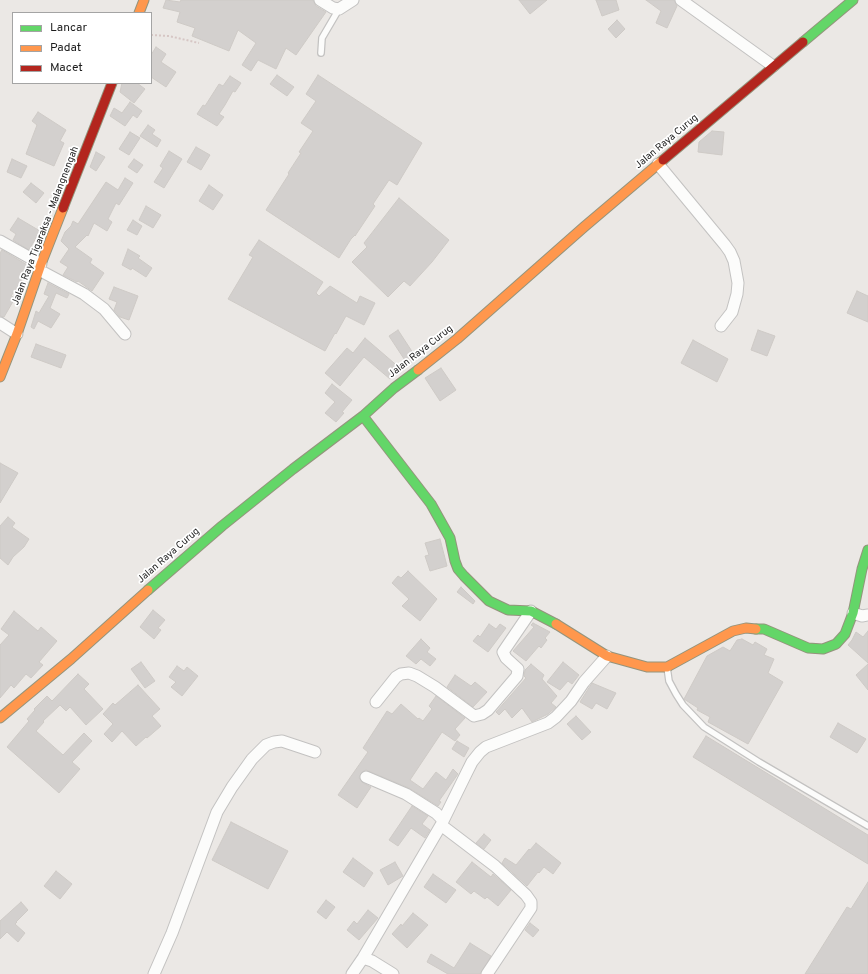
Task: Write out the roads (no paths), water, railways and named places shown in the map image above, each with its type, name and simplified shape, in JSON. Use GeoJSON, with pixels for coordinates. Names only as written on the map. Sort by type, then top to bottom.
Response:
{"type":"FeatureCollection","features":[{"type":"Feature","properties":{"kind":"street"},"geometry":{"type":"LineString","coordinates":[[139,12],[144,0]]}},
{"type":"Feature","properties":{"kind":"street"},"geometry":{"type":"LineString","coordinates":[[320,0],[332,8],[338,9],[353,0]]}},
{"type":"Feature","properties":{"kind":"street"},"geometry":{"type":"LineString","coordinates":[[681,0],[773,66]]}},
{"type":"Feature","properties":{"kind":"street","name":"Jalan Raya Curug"},"geometry":{"type":"LineString","coordinates":[[0,718],[71,659],[128,607],[222,526],[292,469],[363,416],[394,388],[457,339],[584,227],[853,0]]}},
{"type":"Feature","properties":{"kind":"street","name":"Jalan Raya Tigaraksa - Malangnengah"},"geometry":{"type":"LineString","coordinates":[[0,377],[17,334],[40,267],[112,84]]}},
{"type":"Feature","properties":{"kind":"street"},"geometry":{"type":"LineString","coordinates":[[658,164],[730,252],[734,261],[738,283],[737,294],[732,312],[721,326]]}},
{"type":"Feature","properties":{"kind":"street"},"geometry":{"type":"LineString","coordinates":[[0,241],[84,294],[104,309],[125,334]]}},
{"type":"Feature","properties":{"kind":"street"},"geometry":{"type":"LineString","coordinates":[[0,323],[17,334]]}},
{"type":"Feature","properties":{"kind":"street"},"geometry":{"type":"LineString","coordinates":[[363,416],[431,504],[450,538],[458,569],[489,601],[508,610],[531,611],[557,625],[607,656],[647,667],[667,667],[733,631],[746,628],[764,629],[808,648],[823,649],[836,644],[845,634],[853,613],[862,569],[868,550]]}},
{"type":"Feature","properties":{"kind":"street"},"geometry":{"type":"LineString","coordinates":[[376,702],[396,677],[401,674],[409,673],[435,687],[474,716],[482,714],[488,710],[517,676],[518,669],[506,658],[503,652],[531,611]]}},
{"type":"Feature","properties":{"kind":"street"},"geometry":{"type":"LineString","coordinates":[[853,613],[862,616],[868,615]]}},
{"type":"Feature","properties":{"kind":"street"},"geometry":{"type":"LineString","coordinates":[[352,974],[363,958],[442,823],[472,762],[480,752],[486,747],[524,733],[552,720],[571,701],[584,682],[607,656]]}},
{"type":"Feature","properties":{"kind":"street"},"geometry":{"type":"LineString","coordinates":[[154,974],[172,933],[217,812],[232,787],[252,760],[266,745],[270,743],[282,741],[315,752]]}},
{"type":"Feature","properties":{"kind":"street"},"geometry":{"type":"LineString","coordinates":[[366,777],[406,794],[436,813],[442,823],[495,866],[526,895],[531,902],[531,908],[487,974]]}},
{"type":"Feature","properties":{"kind":"street"},"geometry":{"type":"LineString","coordinates":[[363,958],[372,961],[393,974]]}},
{"type":"Feature","properties":{"kind":"lane"},"geometry":{"type":"LineString","coordinates":[[321,53],[322,38],[338,9]]}},
{"type":"Feature","properties":{"kind":"lane"},"geometry":{"type":"LineString","coordinates":[[667,667],[669,681],[676,694],[683,705],[704,726],[759,762],[868,826]]}}]}
